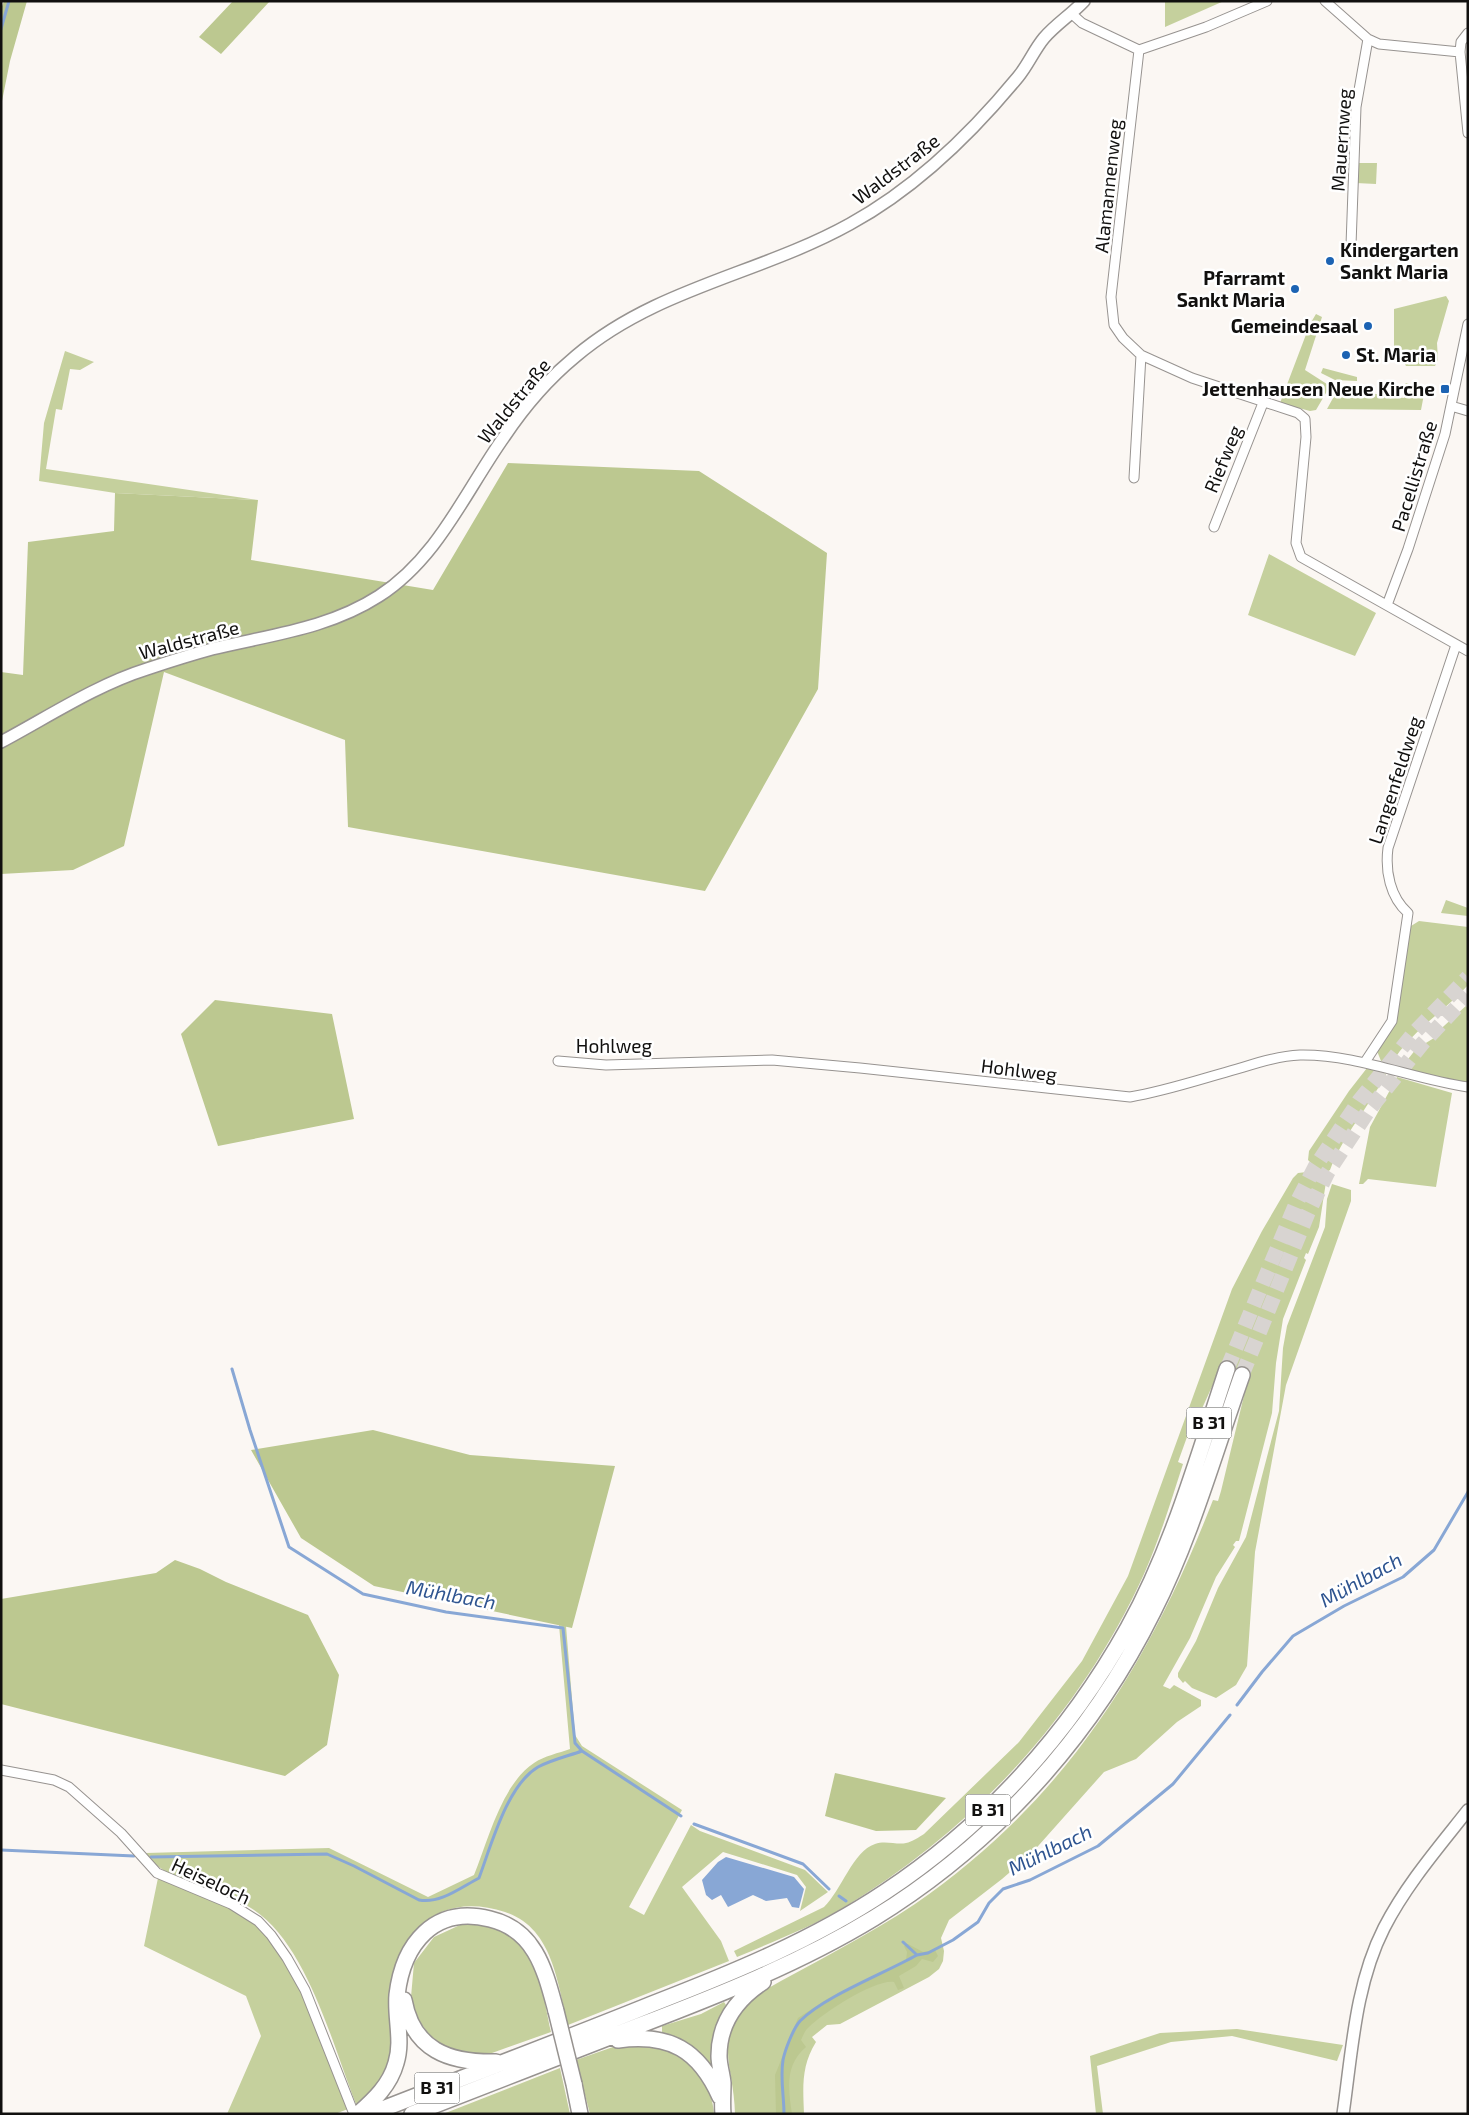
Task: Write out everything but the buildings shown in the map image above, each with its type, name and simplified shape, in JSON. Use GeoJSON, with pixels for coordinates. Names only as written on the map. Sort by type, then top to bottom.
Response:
{"type":"FeatureCollection","features":[{"type":"Feature","properties":{"kind":"highway","name":"B 31"},"geometry":{"type":"LineString","coordinates":[[370,2114],[749,1964],[816,1932],[896,1884],[948,1846],[987,1811],[1025,1772],[1065,1725],[1096,1681],[1129,1627],[1176,1521],[1227,1369]]}},
{"type":"Feature","properties":{"kind":"highway","name":"B 31"},"geometry":{"type":"LineString","coordinates":[[412,2114],[716,1996],[801,1957],[875,1917],[961,1855],[1001,1819],[1038,1781],[1089,1717],[1127,1661],[1166,1586],[1188,1531],[1242,1375]]}},
{"type":"Feature","properties":{"kind":"highway"},"geometry":{"type":"LineString","coordinates":[[356,2114],[382,2091],[397,2062],[399,2040],[397,1997],[402,1968],[408,1953],[432,1925],[447,1919],[463,1916],[484,1917],[501,1922],[518,1931],[530,1942],[540,1957],[556,2011],[580,2114]]}},
{"type":"Feature","properties":{"kind":"highway"},"geometry":{"type":"LineString","coordinates":[[723,2109],[723,2080],[719,2055],[721,2035],[729,2016],[742,1997],[801,1957]]}},
{"type":"Feature","properties":{"kind":"highway"},"geometry":{"type":"LineString","coordinates":[[402,1968],[407,2017],[416,2033],[430,2046],[445,2055],[465,2061],[505,2062]]}},
{"type":"Feature","properties":{"kind":"highway"},"geometry":{"type":"LineString","coordinates":[[594,2043],[636,2037],[662,2040],[679,2046],[688,2052],[706,2071],[723,2109]]}},
{"type":"Feature","properties":{"kind":"street","name":"Waldstraße"},"geometry":{"type":"LineString","coordinates":[[1,742],[107,685],[144,670],[212,650],[293,632],[338,618],[379,596],[406,575],[428,552],[455,515],[504,436],[539,391],[564,366],[614,326],[704,284],[819,240],[885,204],[955,146],[1021,74],[1046,36],[1084,1]]}},
{"type":"Feature","properties":{"kind":"street"},"geometry":{"type":"LineString","coordinates":[[1072,14],[1082,23],[1139,50],[1206,27],[1267,1]]}},
{"type":"Feature","properties":{"kind":"street"},"geometry":{"type":"LineString","coordinates":[[1324,1],[1368,39],[1379,44],[1460,52]]}},
{"type":"Feature","properties":{"kind":"street"},"geometry":{"type":"LineString","coordinates":[[1468,33],[1461,42],[1460,52],[1468,133]]}},
{"type":"Feature","properties":{"kind":"street","name":"Mauernweg"},"geometry":{"type":"LineString","coordinates":[[1351,245],[1356,107],[1368,39]]}},
{"type":"Feature","properties":{"kind":"street","name":"Alamannenweg"},"geometry":{"type":"LineString","coordinates":[[1139,50],[1112,297],[1114,325],[1123,338],[1141,355]]}},
{"type":"Feature","properties":{"kind":"street","name":"Pacellistraße"},"geometry":{"type":"LineString","coordinates":[[1387,605],[1445,434],[1468,324]]}},
{"type":"Feature","properties":{"kind":"street"},"geometry":{"type":"LineString","coordinates":[[1134,478],[1141,355],[1192,378],[1298,413],[1305,419],[1306,437],[1296,544],[1301,557],[1456,646],[1468,651]]}},
{"type":"Feature","properties":{"kind":"street","name":"Riefweg"},"geometry":{"type":"LineString","coordinates":[[1214,527],[1263,403]]}},
{"type":"Feature","properties":{"kind":"street"},"geometry":{"type":"LineString","coordinates":[[1451,406],[1468,411]]}},
{"type":"Feature","properties":{"kind":"street","name":"Langenfeldweg"},"geometry":{"type":"LineString","coordinates":[[1365,1062],[1392,1022],[1408,913],[1394,894],[1386,866],[1388,848],[1456,646]]}},
{"type":"Feature","properties":{"kind":"street","name":"Hohlweg"},"geometry":{"type":"LineString","coordinates":[[558,1061],[606,1065],[772,1060],[1130,1097],[1158,1092],[1287,1057],[1301,1055],[1365,1062],[1440,1083],[1468,1088]]}},
{"type":"Feature","properties":{"kind":"street","name":"Heiseloch"},"geometry":{"type":"LineString","coordinates":[[1,1770],[54,1780],[69,1787],[121,1833],[157,1873],[173,1882],[231,1904],[258,1921],[271,1935],[287,1958],[305,1990],[356,2114]]}},
{"type":"Feature","properties":{"kind":"street"},"geometry":{"type":"LineString","coordinates":[[1343,2114],[1357,2014],[1368,1968],[1383,1930],[1420,1871],[1468,1810]]}},
{"type":"Feature","properties":{"kind":"green space"},"geometry":{"type":"Polygon","coordinates":[[[4,1],[27,1],[10,61],[1,106],[1,9],[4,1]]]}},
{"type":"Feature","properties":{"kind":"green space"},"geometry":{"type":"Polygon","coordinates":[[[233,1],[270,1],[221,54],[199,37],[233,1]]]}},
{"type":"Feature","properties":{"kind":"green space"},"geometry":{"type":"Polygon","coordinates":[[[1165,1],[1224,1],[1165,27],[1165,1]]]}},
{"type":"Feature","properties":{"kind":"green space"},"geometry":{"type":"Polygon","coordinates":[[[1356,163],[1377,163],[1376,184],[1356,183],[1356,163]]]}},
{"type":"Feature","properties":{"kind":"green space"},"geometry":{"type":"Polygon","coordinates":[[[1446,296],[1449,301],[1437,343],[1438,360],[1435,366],[1406,366],[1402,359],[1394,353],[1394,309],[1446,296]]]}},
{"type":"Feature","properties":{"kind":"green space"},"geometry":{"type":"Polygon","coordinates":[[[1316,314],[1322,317],[1305,370],[1330,386],[1316,410],[1310,411],[1280,403],[1310,324],[1316,314]]]}},
{"type":"Feature","properties":{"kind":"green space"},"geometry":{"type":"Polygon","coordinates":[[[65,351],[94,362],[80,370],[70,369],[62,410],[56,409],[46,469],[258,500],[115,493],[39,481],[44,423],[65,351]]]}},
{"type":"Feature","properties":{"kind":"green space"},"geometry":{"type":"Polygon","coordinates":[[[1323,368],[1357,377],[1357,381],[1335,380],[1321,373],[1323,368]]]}},
{"type":"Feature","properties":{"kind":"green space"},"geometry":{"type":"Polygon","coordinates":[[[1406,383],[1425,389],[1421,410],[1327,409],[1338,389],[1356,390],[1358,393],[1395,395],[1395,397],[1404,398],[1404,391],[1395,390],[1397,386],[1403,388],[1406,383]]]}},
{"type":"Feature","properties":{"kind":"green space"},"geometry":{"type":"Polygon","coordinates":[[[508,463],[699,471],[827,553],[818,689],[705,891],[348,827],[345,740],[164,672],[124,846],[73,870],[1,874],[1,672],[23,675],[28,542],[114,531],[115,493],[258,500],[251,560],[433,590],[508,463]]]}},
{"type":"Feature","properties":{"kind":"green space"},"geometry":{"type":"Polygon","coordinates":[[[1269,554],[1376,613],[1355,656],[1248,615],[1269,554]]]}},
{"type":"Feature","properties":{"kind":"green space"},"geometry":{"type":"Polygon","coordinates":[[[1446,900],[1468,908],[1468,916],[1441,913],[1446,900]]]}},
{"type":"Feature","properties":{"kind":"green space"},"geometry":{"type":"Polygon","coordinates":[[[1419,921],[1468,927],[1468,985],[1416,1033],[1391,1065],[1381,1061],[1377,1051],[1396,1021],[1408,932],[1411,926],[1419,921]]]}},
{"type":"Feature","properties":{"kind":"green space"},"geometry":{"type":"Polygon","coordinates":[[[215,1000],[332,1014],[354,1119],[218,1146],[181,1034],[215,1000]]]}},
{"type":"Feature","properties":{"kind":"green space"},"geometry":{"type":"Polygon","coordinates":[[[1468,1004],[1468,1085],[1401,1068],[1416,1049],[1434,1038],[1433,1036],[1468,1004]]]}},
{"type":"Feature","properties":{"kind":"green space"},"geometry":{"type":"Polygon","coordinates":[[[1367,1068],[1386,1074],[1335,1157],[1330,1170],[1325,1173],[1308,1160],[1309,1151],[1349,1091],[1367,1068]]]}},
{"type":"Feature","properties":{"kind":"green space"},"geometry":{"type":"Polygon","coordinates":[[[1397,1077],[1452,1093],[1436,1187],[1368,1179],[1363,1184],[1359,1184],[1370,1127],[1397,1077]]]}},
{"type":"Feature","properties":{"kind":"green space"},"geometry":{"type":"Polygon","coordinates":[[[1307,1172],[1326,1182],[1319,1227],[1308,1254],[1306,1253],[1304,1258],[1306,1260],[1283,1319],[1276,1363],[1272,1413],[1239,1541],[1236,1541],[1233,1545],[1235,1547],[1216,1577],[1190,1638],[1163,1686],[1170,1689],[1174,1685],[1201,1700],[1201,1706],[1177,1722],[1136,1759],[1104,1772],[1031,1854],[949,1920],[941,1938],[944,1951],[943,1961],[939,1969],[929,1977],[840,2024],[827,2025],[812,2037],[816,2042],[805,2068],[803,2086],[804,2114],[735,2114],[729,2067],[729,2041],[732,2028],[739,2014],[751,1998],[895,1917],[968,1864],[1016,1820],[1058,1775],[1096,1726],[1130,1674],[1160,1619],[1188,1561],[1213,1500],[1218,1501],[1248,1379],[1236,1370],[1220,1369],[1189,1437],[1187,1437],[1178,1462],[1183,1464],[1160,1533],[1144,1574],[1118,1625],[1089,1674],[1056,1720],[1019,1764],[979,1804],[936,1842],[891,1877],[843,1908],[817,1922],[737,1957],[734,1951],[824,1907],[854,1863],[867,1848],[879,1843],[908,1842],[924,1834],[1019,1742],[1082,1661],[1128,1576],[1232,1289],[1262,1231],[1293,1178],[1298,1173],[1307,1172]]]}},
{"type":"Feature","properties":{"kind":"green space"},"geometry":{"type":"Polygon","coordinates":[[[1332,1184],[1351,1190],[1351,1201],[1286,1385],[1255,1552],[1247,1666],[1236,1685],[1216,1698],[1192,1688],[1185,1681],[1183,1683],[1178,1677],[1178,1673],[1196,1641],[1218,1588],[1246,1537],[1279,1411],[1283,1348],[1287,1326],[1325,1227],[1327,1199],[1332,1184]]]}},
{"type":"Feature","properties":{"kind":"green space"},"geometry":{"type":"Polygon","coordinates":[[[373,1430],[470,1455],[615,1466],[572,1628],[374,1586],[301,1538],[251,1450],[373,1430]]]}},
{"type":"Feature","properties":{"kind":"green space"},"geometry":{"type":"Polygon","coordinates":[[[175,1560],[308,1615],[339,1675],[327,1745],[285,1776],[1,1704],[1,1599],[156,1573],[175,1560]]]}},
{"type":"Feature","properties":{"kind":"green space"},"geometry":{"type":"Polygon","coordinates":[[[559,1625],[566,1626],[575,1735],[582,1746],[682,1810],[629,1907],[644,1915],[691,1825],[700,1831],[805,1870],[828,1892],[800,1911],[806,1887],[797,1875],[723,1852],[682,1887],[721,1941],[729,1961],[568,2025],[550,1958],[534,1930],[521,1920],[505,1912],[483,1907],[463,1907],[445,1911],[429,1919],[415,1931],[404,1946],[396,1964],[392,1986],[393,2055],[382,2080],[356,2104],[328,2026],[304,1971],[273,1926],[244,1904],[166,1872],[155,1864],[146,1853],[329,1848],[428,1897],[474,1875],[497,1814],[513,1784],[534,1763],[570,1749],[559,1625]]]}},
{"type":"Feature","properties":{"kind":"green space"},"geometry":{"type":"Polygon","coordinates":[[[835,1773],[946,1798],[916,1830],[876,1831],[825,1816],[835,1773]]]}},
{"type":"Feature","properties":{"kind":"green space"},"geometry":{"type":"Polygon","coordinates":[[[158,1878],[236,1909],[255,1922],[289,1960],[348,2109],[335,2114],[227,2114],[261,2036],[246,1996],[144,1946],[158,1878]]]}},
{"type":"Feature","properties":{"kind":"green space"},"geometry":{"type":"Polygon","coordinates":[[[460,1925],[496,1927],[507,1931],[518,1939],[527,1950],[539,1976],[551,2032],[492,2053],[457,2054],[435,2043],[418,2019],[411,1997],[414,1963],[434,1937],[460,1925]]]}},
{"type":"Feature","properties":{"kind":"green space"},"geometry":{"type":"Polygon","coordinates":[[[908,1944],[923,1952],[935,1950],[938,1956],[933,1962],[922,1959],[916,1966],[899,1976],[904,1988],[898,1990],[894,1982],[885,1982],[862,1991],[837,2006],[808,2028],[801,2040],[806,2047],[794,2061],[791,2069],[789,2086],[792,2114],[776,2114],[775,2075],[798,2018],[827,1999],[906,1960],[907,1952],[904,1946],[908,1944]]]}},
{"type":"Feature","properties":{"kind":"green space"},"geometry":{"type":"Polygon","coordinates":[[[724,2002],[726,2005],[715,2028],[713,2068],[691,2046],[662,2034],[662,2026],[701,2014],[724,2002]]]}},
{"type":"Feature","properties":{"kind":"green space"},"geometry":{"type":"Polygon","coordinates":[[[1237,2029],[1343,2045],[1337,2061],[1232,2036],[1171,2042],[1097,2066],[1103,2114],[1096,2114],[1090,2056],[1160,2033],[1237,2029]]]}},
{"type":"Feature","properties":{"kind":"green space"},"geometry":{"type":"Polygon","coordinates":[[[637,2042],[664,2047],[694,2062],[706,2084],[712,2100],[714,2114],[590,2114],[576,2060],[613,2047],[637,2042]]]}},
{"type":"Feature","properties":{"kind":"green space"},"geometry":{"type":"Polygon","coordinates":[[[560,2068],[570,2114],[443,2114],[560,2068]]]}},
{"type":"Feature","properties":{"kind":"water"},"geometry":{"type":"Polygon","coordinates":[[[726,1857],[794,1877],[804,1889],[799,1908],[792,1907],[787,1898],[766,1901],[753,1895],[728,1907],[721,1895],[712,1900],[706,1895],[702,1880],[718,1862],[726,1857]]]}},
{"type":"Feature","properties":{"kind":"waterway"},"geometry":{"type":"LineString","coordinates":[[1,29],[9,1]]}},
{"type":"Feature","properties":{"kind":"waterway","name":"Mühlbach"},"geometry":{"type":"LineString","coordinates":[[232,1369],[289,1547],[363,1594],[446,1612],[563,1628],[575,1743],[582,1751],[681,1816]]}},
{"type":"Feature","properties":{"kind":"waterway","name":"Mühlbach"},"geometry":{"type":"LineString","coordinates":[[1237,1705],[1293,1636],[1344,1606],[1403,1577],[1434,1550],[1468,1492]]}},
{"type":"Feature","properties":{"kind":"waterway","name":"Mühlbach"},"geometry":{"type":"LineString","coordinates":[[784,2114],[783,2060],[790,2040],[800,2021],[839,1994],[917,1955],[928,1953],[953,1940],[978,1922],[989,1903],[1003,1889],[1030,1880],[1098,1846],[1173,1784],[1230,1715]]}},
{"type":"Feature","properties":{"kind":"waterway"},"geometry":{"type":"LineString","coordinates":[[151,1857],[327,1854],[419,1900],[435,1900],[479,1878],[501,1817],[517,1787],[527,1776],[538,1767],[582,1751]]}},
{"type":"Feature","properties":{"kind":"waterway","name":"Mühlbach"},"geometry":{"type":"LineString","coordinates":[[694,1824],[803,1864],[829,1889]]}},
{"type":"Feature","properties":{"kind":"waterway"},"geometry":{"type":"LineString","coordinates":[[1,1850],[134,1856]]}},
{"type":"Feature","properties":{"kind":"waterway","name":"Mühlbach"},"geometry":{"type":"LineString","coordinates":[[839,1896],[846,1901]]}},
{"type":"Feature","properties":{"kind":"waterway","name":"Mühlbach"},"geometry":{"type":"LineString","coordinates":[[903,1942],[917,1955]]}},
{"type":"Feature","properties":{"kind":"tunnel"},"geometry":{"type":"LineString","coordinates":[[1227,1369],[1295,1206],[1315,1167],[1359,1101],[1413,1034],[1468,977]]}},
{"type":"Feature","properties":{"kind":"tunnel"},"geometry":{"type":"LineString","coordinates":[[1242,1375],[1308,1213],[1328,1172],[1369,1110],[1422,1044],[1468,995]]}},
{"type":"Feature","properties":{"kind":"place","name":"Kindergarten Sankt Maria"},"geometry":{"type":"Point","coordinates":[1330,261]}},
{"type":"Feature","properties":{"kind":"place","name":"Pfarramt Sankt Maria"},"geometry":{"type":"Point","coordinates":[1295,289]}},
{"type":"Feature","properties":{"kind":"place","name":"Gemeindesaal"},"geometry":{"type":"Point","coordinates":[1368,326]}},
{"type":"Feature","properties":{"kind":"place","name":"St. Maria"},"geometry":{"type":"Point","coordinates":[1346,355]}},
{"type":"Feature","properties":{"kind":"place","name":"Jettenhausen Neue Kirche"},"geometry":{"type":"Point","coordinates":[1445,389]}}]}
